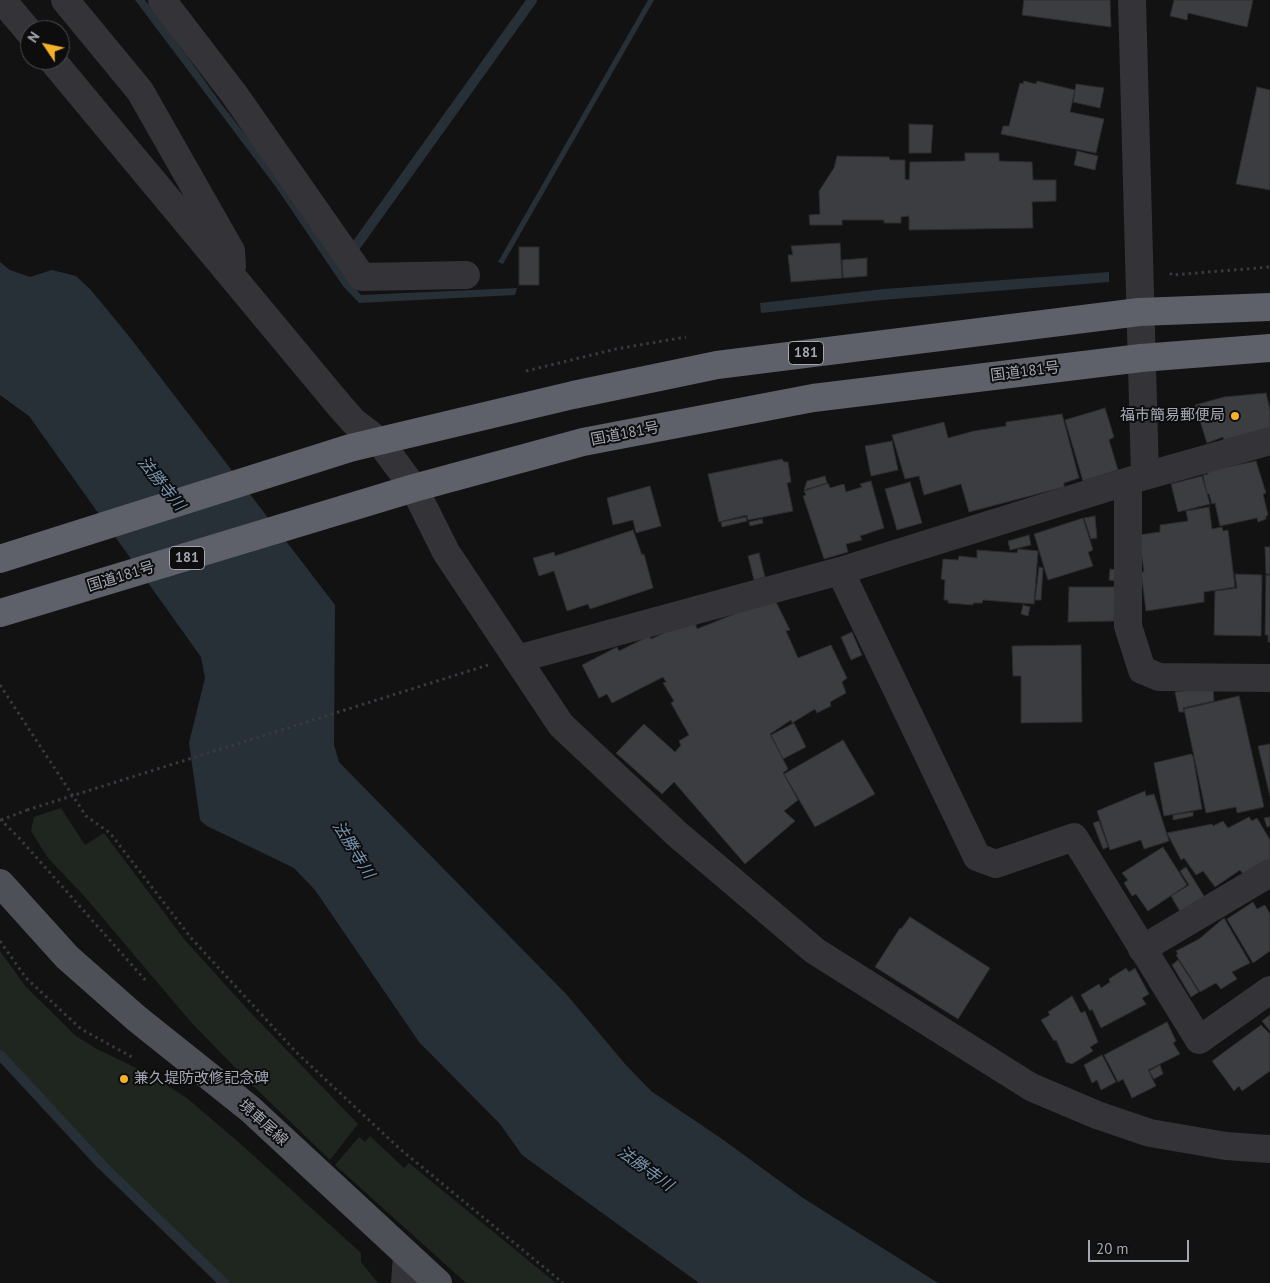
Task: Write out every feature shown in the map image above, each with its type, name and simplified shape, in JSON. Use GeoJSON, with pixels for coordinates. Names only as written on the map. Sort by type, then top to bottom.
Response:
{"type":"FeatureCollection","features":[{"type":"Feature","properties":{"kind":"highway","name":"181"},"geometry":{"type":"LineString","coordinates":[[0,559],[350,448],[573,395],[717,365],[1139,312],[1270,307]]}},
{"type":"Feature","properties":{"kind":"highway","name":"国道181号"},"geometry":{"type":"LineString","coordinates":[[0,613],[374,502],[414,488],[583,442],[813,398],[1141,358],[1270,348]]}},
{"type":"Feature","properties":{"kind":"main road","name":"境車尾線"},"geometry":{"type":"LineString","coordinates":[[0,883],[67,957],[136,1018],[250,1109],[438,1283]]}},
{"type":"Feature","properties":{"kind":"street"},"geometry":{"type":"LineString","coordinates":[[2,0],[20,21]]}},
{"type":"Feature","properties":{"kind":"street"},"geometry":{"type":"LineString","coordinates":[[65,0],[140,91],[231,251],[233,278]]}},
{"type":"Feature","properties":{"kind":"street"},"geometry":{"type":"LineString","coordinates":[[162,0],[234,94],[362,277],[466,276]]}},
{"type":"Feature","properties":{"kind":"street"},"geometry":{"type":"LineString","coordinates":[[1132,0],[1140,244],[1139,312],[1141,358],[1128,626],[1142,670],[1159,676],[1270,678]]}},
{"type":"Feature","properties":{"kind":"street"},"geometry":{"type":"LineString","coordinates":[[60,70],[354,422],[380,442],[414,488],[446,552],[561,725],[677,834],[815,951],[1032,1087],[1097,1115],[1150,1133],[1226,1146],[1270,1149]]}},
{"type":"Feature","properties":{"kind":"street"},"geometry":{"type":"LineString","coordinates":[[517,659],[840,570],[1136,479],[1270,441]]}},
{"type":"Feature","properties":{"kind":"street"},"geometry":{"type":"LineString","coordinates":[[840,570],[977,857],[996,864],[1074,837],[1199,1040],[1270,990]]}},
{"type":"Feature","properties":{"kind":"street"},"geometry":{"type":"LineString","coordinates":[[1142,949],[1270,873]]}},
{"type":"Feature","properties":{"kind":"street"},"geometry":{"type":"LineString","coordinates":[[405,1283],[408,1255]]}},
{"type":"Feature","properties":{"kind":"path"},"geometry":{"type":"LineString","coordinates":[[1168,271],[1172,275],[1270,267]]}},
{"type":"Feature","properties":{"kind":"path"},"geometry":{"type":"LineString","coordinates":[[149,986],[94,921],[1,820],[27,810],[488,665]]}},
{"type":"Feature","properties":{"kind":"path"},"geometry":{"type":"LineString","coordinates":[[0,685],[86,816],[110,833],[192,939],[296,1052],[400,1149],[563,1283]]}},
{"type":"Feature","properties":{"kind":"shaded area"},"geometry":{"type":"Polygon","coordinates":[[[61,808],[85,845],[104,833],[184,939],[249,1011],[358,1124],[330,1160],[252,1085],[190,1021],[85,897],[48,858],[31,831],[34,817],[61,808]]]}},
{"type":"Feature","properties":{"kind":"shaded area"},"geometry":{"type":"Polygon","coordinates":[[[0,951],[26,987],[76,1036],[97,1049],[151,1075],[187,1098],[244,1147],[361,1253],[361,1262],[378,1283],[228,1283],[162,1221],[65,1123],[0,1052],[0,951]]]}},
{"type":"Feature","properties":{"kind":"shaded area"},"geometry":{"type":"Polygon","coordinates":[[[370,1136],[404,1168],[409,1163],[556,1283],[466,1283],[335,1165],[359,1137],[365,1142],[370,1136]]]}},
{"type":"Feature","properties":{"kind":"water"},"geometry":{"type":"Polygon","coordinates":[[[135,0],[145,0],[165,25],[220,102],[282,182],[348,280],[361,295],[517,288],[515,295],[359,303],[343,286],[276,187],[135,0]]]}},
{"type":"Feature","properties":{"kind":"water"},"geometry":{"type":"Polygon","coordinates":[[[648,0],[654,0],[503,264],[498,262],[648,0]]]}},
{"type":"Feature","properties":{"kind":"water","name":"法勝寺川"},"geometry":{"type":"Polygon","coordinates":[[[0,262],[10,270],[30,277],[52,270],[76,276],[90,289],[128,335],[335,605],[334,745],[339,762],[567,995],[625,1064],[651,1091],[722,1139],[803,1198],[938,1283],[699,1283],[522,1155],[500,1124],[419,1042],[315,890],[294,868],[207,826],[200,820],[189,743],[205,678],[201,657],[29,416],[0,395],[0,262]]]}},
{"type":"Feature","properties":{"kind":"water"},"geometry":{"type":"Polygon","coordinates":[[[1109,272],[1109,282],[882,300],[761,313],[760,303],[884,289],[1109,272]]]}},
{"type":"Feature","properties":{"kind":"building"},"geometry":{"type":"Polygon","coordinates":[[[1024,0],[1110,0],[1111,27],[1022,15],[1024,0]]]}},
{"type":"Feature","properties":{"kind":"building"},"geometry":{"type":"Polygon","coordinates":[[[1174,0],[1253,0],[1247,27],[1188,13],[1187,20],[1170,16],[1174,0]]]}},
{"type":"Feature","properties":{"kind":"building"},"geometry":{"type":"Polygon","coordinates":[[[1024,81],[1036,84],[1037,81],[1075,90],[1070,112],[1104,119],[1096,153],[1001,134],[1003,126],[1009,126],[1020,83],[1023,84],[1024,81]]]}},
{"type":"Feature","properties":{"kind":"building"},"geometry":{"type":"Polygon","coordinates":[[[1076,84],[1104,88],[1100,108],[1073,102],[1076,84]]]}},
{"type":"Feature","properties":{"kind":"building"},"geometry":{"type":"Polygon","coordinates":[[[1257,87],[1270,90],[1270,190],[1236,184],[1257,87]]]}},
{"type":"Feature","properties":{"kind":"building"},"geometry":{"type":"Polygon","coordinates":[[[909,124],[933,125],[931,153],[909,153],[909,124]]]}},
{"type":"Feature","properties":{"kind":"building"},"geometry":{"type":"Polygon","coordinates":[[[1077,151],[1098,156],[1095,170],[1074,165],[1077,151]]]}},
{"type":"Feature","properties":{"kind":"building"},"geometry":{"type":"Polygon","coordinates":[[[965,153],[999,153],[999,161],[1032,162],[1033,180],[1056,180],[1056,201],[1032,202],[1033,228],[909,230],[909,216],[901,217],[901,223],[884,223],[884,220],[842,220],[842,225],[810,225],[809,215],[820,214],[819,191],[834,168],[837,156],[889,157],[890,160],[905,160],[905,179],[909,180],[910,162],[965,161],[965,153]]]}},
{"type":"Feature","properties":{"kind":"building"},"geometry":{"type":"Polygon","coordinates":[[[840,243],[842,278],[791,282],[788,255],[793,255],[791,246],[840,243]]]}},
{"type":"Feature","properties":{"kind":"building"},"geometry":{"type":"Polygon","coordinates":[[[519,247],[539,247],[539,285],[519,285],[519,247]]]}},
{"type":"Feature","properties":{"kind":"building"},"geometry":{"type":"Polygon","coordinates":[[[867,258],[867,276],[843,278],[842,260],[867,258]]]}},
{"type":"Feature","properties":{"kind":"building"},"geometry":{"type":"Polygon","coordinates":[[[1266,393],[1270,409],[1270,431],[1224,442],[1223,437],[1207,443],[1195,405],[1224,397],[1266,393]]]}},
{"type":"Feature","properties":{"kind":"building"},"geometry":{"type":"Polygon","coordinates":[[[1105,408],[1114,437],[1109,440],[1118,470],[1083,481],[1065,420],[1105,408]]]}},
{"type":"Feature","properties":{"kind":"building"},"geometry":{"type":"Polygon","coordinates":[[[1062,414],[1079,478],[1064,483],[1064,487],[969,512],[961,484],[924,495],[919,476],[905,479],[892,435],[944,422],[948,438],[974,431],[1006,426],[1006,422],[1062,414]]]}},
{"type":"Feature","properties":{"kind":"building"},"geometry":{"type":"Polygon","coordinates":[[[892,441],[898,470],[871,476],[865,446],[892,441]]]}},
{"type":"Feature","properties":{"kind":"building"},"geometry":{"type":"Polygon","coordinates":[[[782,459],[784,462],[788,462],[791,482],[787,483],[793,511],[748,520],[747,515],[719,522],[708,474],[782,459]]]}},
{"type":"Feature","properties":{"kind":"building"},"geometry":{"type":"Polygon","coordinates":[[[1256,461],[1266,493],[1263,494],[1268,515],[1266,519],[1258,522],[1257,518],[1220,526],[1215,503],[1212,504],[1209,494],[1207,494],[1203,475],[1208,474],[1207,471],[1256,461]]]}},
{"type":"Feature","properties":{"kind":"building"},"geometry":{"type":"Polygon","coordinates":[[[825,476],[827,483],[804,490],[807,481],[825,476]]]}},
{"type":"Feature","properties":{"kind":"building"},"geometry":{"type":"Polygon","coordinates":[[[1202,476],[1210,504],[1178,512],[1171,484],[1202,476]]]}},
{"type":"Feature","properties":{"kind":"building"},"geometry":{"type":"Polygon","coordinates":[[[871,481],[884,528],[860,536],[862,540],[846,544],[848,552],[824,559],[803,496],[806,495],[804,491],[828,483],[830,488],[844,484],[846,492],[862,487],[860,484],[871,481]]]}},
{"type":"Feature","properties":{"kind":"building"},"geometry":{"type":"Polygon","coordinates":[[[910,482],[922,523],[897,530],[885,489],[910,482]]]}},
{"type":"Feature","properties":{"kind":"building"},"geometry":{"type":"Polygon","coordinates":[[[650,486],[661,526],[636,533],[633,520],[613,525],[607,498],[650,486]]]}},
{"type":"Feature","properties":{"kind":"building"},"geometry":{"type":"Polygon","coordinates":[[[1209,507],[1212,529],[1222,527],[1223,531],[1228,530],[1235,587],[1204,592],[1204,602],[1146,611],[1141,572],[1144,572],[1139,535],[1160,532],[1160,525],[1188,521],[1186,511],[1209,507]]]}},
{"type":"Feature","properties":{"kind":"building"},"geometry":{"type":"Polygon","coordinates":[[[1095,516],[1097,538],[1091,539],[1084,518],[1095,516]]]}},
{"type":"Feature","properties":{"kind":"building"},"geometry":{"type":"Polygon","coordinates":[[[746,517],[747,521],[722,527],[721,522],[746,517]]]}},
{"type":"Feature","properties":{"kind":"building"},"geometry":{"type":"Polygon","coordinates":[[[1083,518],[1093,550],[1088,552],[1093,566],[1048,580],[1034,534],[1083,518]]]}},
{"type":"Feature","properties":{"kind":"building"},"geometry":{"type":"Polygon","coordinates":[[[762,519],[763,523],[750,526],[749,522],[762,519]]]}},
{"type":"Feature","properties":{"kind":"building"},"geometry":{"type":"Polygon","coordinates":[[[633,530],[642,555],[644,554],[653,588],[590,609],[588,604],[567,611],[554,571],[539,576],[533,558],[554,552],[555,556],[633,530]]]}},
{"type":"Feature","properties":{"kind":"building"},"geometry":{"type":"Polygon","coordinates":[[[1029,535],[1031,545],[1010,550],[1008,541],[1029,535]]]}},
{"type":"Feature","properties":{"kind":"building"},"geometry":{"type":"Polygon","coordinates":[[[1265,547],[1270,547],[1270,574],[1266,574],[1265,547]]]}},
{"type":"Feature","properties":{"kind":"building"},"geometry":{"type":"Polygon","coordinates":[[[1018,549],[1038,551],[1034,604],[983,600],[982,603],[973,603],[973,605],[948,603],[948,600],[944,600],[945,580],[941,579],[943,559],[958,560],[959,556],[977,558],[977,550],[1017,553],[1018,549]]]}},
{"type":"Feature","properties":{"kind":"building"},"geometry":{"type":"Polygon","coordinates":[[[759,553],[765,577],[754,580],[748,556],[759,553]]]}},
{"type":"Feature","properties":{"kind":"building"},"geometry":{"type":"Polygon","coordinates":[[[1039,567],[1043,568],[1041,600],[1035,600],[1039,567]]]}},
{"type":"Feature","properties":{"kind":"building"},"geometry":{"type":"Polygon","coordinates":[[[1110,569],[1117,570],[1116,581],[1109,580],[1110,569]]]}},
{"type":"Feature","properties":{"kind":"building"},"geometry":{"type":"Polygon","coordinates":[[[1235,574],[1262,575],[1261,636],[1214,635],[1215,591],[1237,588],[1235,574]]]}},
{"type":"Feature","properties":{"kind":"building"},"geometry":{"type":"Polygon","coordinates":[[[1266,575],[1270,575],[1270,642],[1268,642],[1268,635],[1265,635],[1266,575]]]}},
{"type":"Feature","properties":{"kind":"building"},"geometry":{"type":"Polygon","coordinates":[[[1069,587],[1115,587],[1114,621],[1068,622],[1069,587]]]}},
{"type":"Feature","properties":{"kind":"building"},"geometry":{"type":"Polygon","coordinates":[[[774,598],[790,630],[786,631],[798,658],[831,645],[847,678],[842,682],[846,693],[830,702],[831,706],[817,713],[815,709],[792,723],[791,720],[770,734],[788,769],[783,773],[798,800],[784,811],[795,821],[745,864],[674,782],[662,794],[616,753],[644,724],[675,752],[681,745],[679,741],[689,735],[671,703],[674,701],[663,683],[666,682],[663,677],[612,703],[607,694],[599,698],[582,665],[617,647],[619,651],[649,636],[651,639],[671,630],[695,623],[697,629],[774,598]]]}},
{"type":"Feature","properties":{"kind":"building"},"geometry":{"type":"Polygon","coordinates":[[[1023,605],[1030,607],[1028,616],[1021,614],[1023,605]]]}},
{"type":"Feature","properties":{"kind":"building"},"geometry":{"type":"Polygon","coordinates":[[[852,632],[862,655],[851,660],[841,637],[852,632]]]}},
{"type":"Feature","properties":{"kind":"building"},"geometry":{"type":"Polygon","coordinates":[[[1081,645],[1082,722],[1021,723],[1021,676],[1013,676],[1012,646],[1081,645]]]}},
{"type":"Feature","properties":{"kind":"building"},"geometry":{"type":"Polygon","coordinates":[[[1213,687],[1214,701],[1183,708],[1184,712],[1179,712],[1175,692],[1213,687]]]}},
{"type":"Feature","properties":{"kind":"building"},"geometry":{"type":"Polygon","coordinates":[[[1239,696],[1264,807],[1237,813],[1236,807],[1206,813],[1184,709],[1239,696]]]}},
{"type":"Feature","properties":{"kind":"building"},"geometry":{"type":"Polygon","coordinates":[[[794,723],[806,747],[783,759],[771,735],[794,723]]]}},
{"type":"Feature","properties":{"kind":"building"},"geometry":{"type":"Polygon","coordinates":[[[843,740],[875,794],[815,827],[784,774],[843,740]]]}},
{"type":"Feature","properties":{"kind":"building"},"geometry":{"type":"Polygon","coordinates":[[[1270,744],[1270,796],[1258,746],[1270,744]]]}},
{"type":"Feature","properties":{"kind":"building"},"geometry":{"type":"Polygon","coordinates":[[[1191,754],[1193,756],[1202,809],[1164,816],[1154,763],[1191,754]]]}},
{"type":"Feature","properties":{"kind":"building"},"geometry":{"type":"Polygon","coordinates":[[[1145,791],[1146,796],[1154,794],[1169,841],[1144,849],[1141,840],[1110,850],[1097,811],[1145,791]]]}},
{"type":"Feature","properties":{"kind":"building"},"geometry":{"type":"Polygon","coordinates":[[[1193,812],[1193,816],[1173,820],[1173,815],[1193,812]]]}},
{"type":"Feature","properties":{"kind":"building"},"geometry":{"type":"Polygon","coordinates":[[[1249,817],[1252,821],[1257,818],[1270,840],[1270,862],[1245,877],[1240,870],[1215,887],[1203,871],[1196,875],[1184,858],[1181,860],[1167,833],[1212,824],[1213,826],[1223,821],[1228,828],[1249,817]]]}},
{"type":"Feature","properties":{"kind":"building"},"geometry":{"type":"Polygon","coordinates":[[[1270,817],[1270,826],[1267,827],[1264,818],[1270,817]]]}},
{"type":"Feature","properties":{"kind":"building"},"geometry":{"type":"Polygon","coordinates":[[[1099,821],[1108,847],[1103,849],[1093,823],[1099,821]]]}},
{"type":"Feature","properties":{"kind":"building"},"geometry":{"type":"Polygon","coordinates":[[[1163,847],[1187,885],[1148,911],[1136,894],[1132,896],[1124,883],[1128,880],[1122,873],[1163,847]]]}},
{"type":"Feature","properties":{"kind":"building"},"geometry":{"type":"Polygon","coordinates":[[[1186,867],[1207,901],[1182,915],[1171,896],[1189,885],[1180,871],[1186,867]]]}},
{"type":"Feature","properties":{"kind":"building"},"geometry":{"type":"Polygon","coordinates":[[[1253,902],[1257,909],[1265,905],[1270,914],[1270,951],[1253,963],[1227,919],[1253,902]]]}},
{"type":"Feature","properties":{"kind":"building"},"geometry":{"type":"Polygon","coordinates":[[[910,917],[990,968],[958,1019],[875,967],[900,928],[910,917]]]}},
{"type":"Feature","properties":{"kind":"building"},"geometry":{"type":"Polygon","coordinates":[[[1224,918],[1250,963],[1232,972],[1237,979],[1221,989],[1216,983],[1200,992],[1176,955],[1178,954],[1176,951],[1199,939],[1224,918]]]}},
{"type":"Feature","properties":{"kind":"building"},"geometry":{"type":"Polygon","coordinates":[[[1178,960],[1199,992],[1191,997],[1172,965],[1178,960]]]}},
{"type":"Feature","properties":{"kind":"building"},"geometry":{"type":"Polygon","coordinates":[[[1126,968],[1129,972],[1135,968],[1149,994],[1142,998],[1146,1004],[1101,1028],[1092,1009],[1090,1011],[1081,995],[1099,984],[1101,988],[1110,982],[1109,979],[1126,968]]]}},
{"type":"Feature","properties":{"kind":"building"},"geometry":{"type":"Polygon","coordinates":[[[1072,996],[1081,1013],[1085,1011],[1098,1042],[1090,1047],[1093,1051],[1072,1064],[1066,1062],[1056,1040],[1054,1041],[1041,1020],[1050,1015],[1048,1012],[1072,996]]]}},
{"type":"Feature","properties":{"kind":"building"},"geometry":{"type":"Polygon","coordinates":[[[1270,1015],[1270,1031],[1262,1021],[1270,1015]]]}},
{"type":"Feature","properties":{"kind":"building"},"geometry":{"type":"Polygon","coordinates":[[[1167,1022],[1176,1041],[1173,1043],[1180,1054],[1148,1070],[1156,1086],[1132,1098],[1123,1079],[1118,1082],[1104,1055],[1167,1022]]]}},
{"type":"Feature","properties":{"kind":"building"},"geometry":{"type":"Polygon","coordinates":[[[1261,1025],[1270,1034],[1270,1071],[1242,1091],[1239,1086],[1234,1091],[1212,1061],[1261,1025]]]}},
{"type":"Feature","properties":{"kind":"building"},"geometry":{"type":"Polygon","coordinates":[[[1102,1055],[1116,1082],[1101,1090],[1097,1080],[1092,1083],[1084,1065],[1102,1055]]]}},
{"type":"Feature","properties":{"kind":"building"},"geometry":{"type":"Polygon","coordinates":[[[1160,1065],[1163,1074],[1154,1079],[1149,1071],[1160,1065]]]}},
{"type":"Feature","properties":{"kind":"waterway"},"geometry":{"type":"LineString","coordinates":[[355,247],[532,0]]}},
{"type":"Feature","properties":{"kind":"waterway"},"geometry":{"type":"LineString","coordinates":[[0,1055],[101,1164],[224,1283]]}},
{"type":"Feature","properties":{"kind":"place","name":"福市簡易郵便局"},"geometry":{"type":"Point","coordinates":[1235,416]}},
{"type":"Feature","properties":{"kind":"place","name":"兼久堤防改修記念碑"},"geometry":{"type":"Point","coordinates":[124,1079]}}]}
